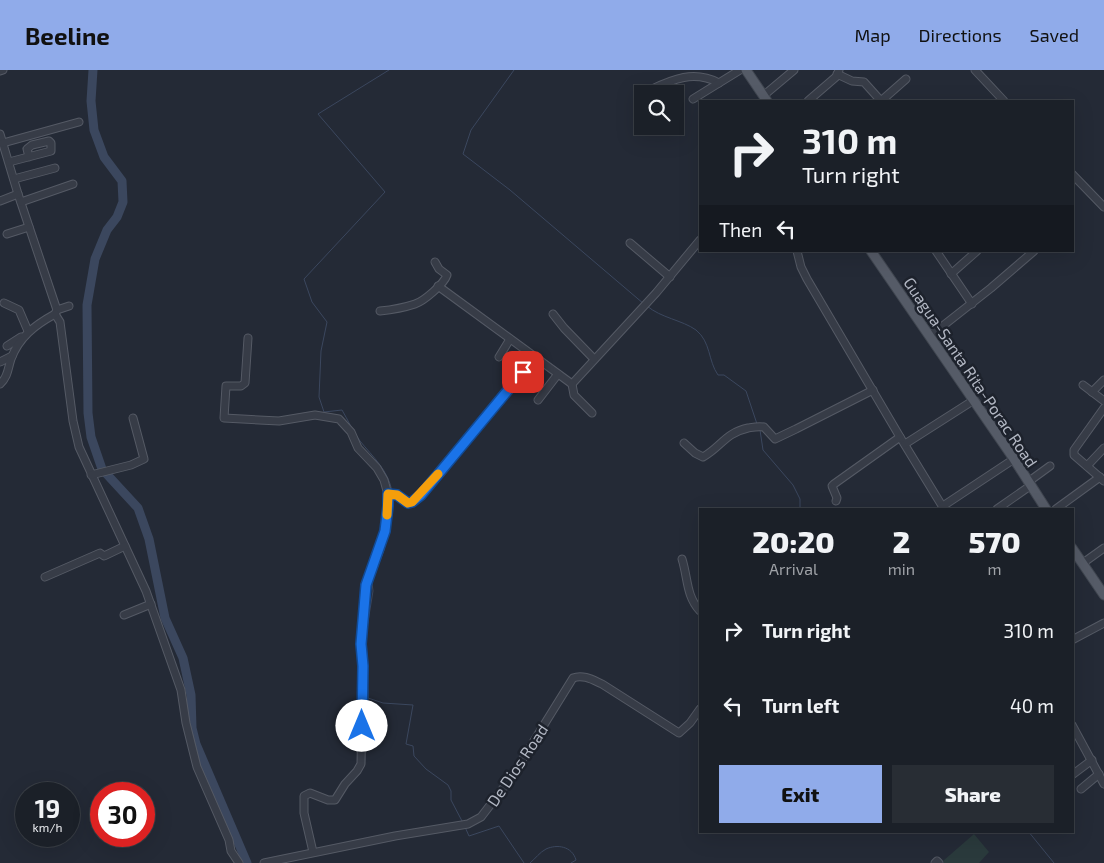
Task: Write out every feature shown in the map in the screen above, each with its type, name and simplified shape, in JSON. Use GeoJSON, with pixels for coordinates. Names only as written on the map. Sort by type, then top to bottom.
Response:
{"type":"FeatureCollection","features":[{"type":"Feature","properties":{"kind":"main road"},"geometry":{"type":"LineString","coordinates":[[746,70],[765,98]]}},
{"type":"Feature","properties":{"kind":"main road","name":"Guagua-Santa Rita-Porac Road"},"geometry":{"type":"LineString","coordinates":[[872,252],[974,400],[1045,508]]}},
{"type":"Feature","properties":{"kind":"main road"},"geometry":{"type":"LineString","coordinates":[[1074,551],[1104,595]]}},
{"type":"Feature","properties":{"kind":"street"},"geometry":{"type":"LineString","coordinates":[[693,99],[740,70]]}},
{"type":"Feature","properties":{"kind":"street"},"geometry":{"type":"LineString","coordinates":[[765,98],[794,70]]}},
{"type":"Feature","properties":{"kind":"street"},"geometry":{"type":"LineString","coordinates":[[975,70],[1003,100]]}},
{"type":"Feature","properties":{"kind":"street"},"geometry":{"type":"LineString","coordinates":[[809,100],[837,76],[838,72],[852,81],[864,82],[880,100]]}},
{"type":"Feature","properties":{"kind":"street"},"geometry":{"type":"LineString","coordinates":[[659,85],[681,73],[712,79],[719,83]]}},
{"type":"Feature","properties":{"kind":"street"},"geometry":{"type":"LineString","coordinates":[[882,100],[906,79]]}},
{"type":"Feature","properties":{"kind":"street"},"geometry":{"type":"LineString","coordinates":[[3,143],[79,122]]}},
{"type":"Feature","properties":{"kind":"street"},"geometry":{"type":"LineString","coordinates":[[0,134],[20,202],[60,322],[73,421],[79,448],[94,474],[151,604],[180,690],[187,730],[197,767],[229,840],[231,851],[239,863]]}},
{"type":"Feature","properties":{"kind":"street"},"geometry":{"type":"LineString","coordinates":[[9,162],[29,157]]}},
{"type":"Feature","properties":{"kind":"street"},"geometry":{"type":"LineString","coordinates":[[14,179],[55,168]]}},
{"type":"Feature","properties":{"kind":"street"},"geometry":{"type":"LineString","coordinates":[[1074,176],[1104,207]]}},
{"type":"Feature","properties":{"kind":"street"},"geometry":{"type":"LineString","coordinates":[[20,202],[73,184]]}},
{"type":"Feature","properties":{"kind":"street"},"geometry":{"type":"LineString","coordinates":[[0,201],[18,194]]}},
{"type":"Feature","properties":{"kind":"street"},"geometry":{"type":"LineString","coordinates":[[7,234],[29,227]]}},
{"type":"Feature","properties":{"kind":"street"},"geometry":{"type":"LineString","coordinates":[[572,384],[646,304],[699,241]]}},
{"type":"Feature","properties":{"kind":"street"},"geometry":{"type":"LineString","coordinates":[[630,243],[670,277]]}},
{"type":"Feature","properties":{"kind":"street"},"geometry":{"type":"LineString","coordinates":[[797,252],[801,267],[807,279],[944,508],[1014,459]]}},
{"type":"Feature","properties":{"kind":"street"},"geometry":{"type":"LineString","coordinates":[[937,252],[972,304]]}},
{"type":"Feature","properties":{"kind":"street"},"geometry":{"type":"LineString","coordinates":[[951,274],[976,252]]}},
{"type":"Feature","properties":{"kind":"street"},"geometry":{"type":"LineString","coordinates":[[930,336],[972,304],[1031,252]]}},
{"type":"Feature","properties":{"kind":"street"},"geometry":{"type":"LineString","coordinates":[[380,311],[416,304],[445,280],[447,275],[435,262]]}},
{"type":"Feature","properties":{"kind":"street"},"geometry":{"type":"LineString","coordinates":[[438,286],[572,384],[574,395],[592,414]]}},
{"type":"Feature","properties":{"kind":"street"},"geometry":{"type":"LineString","coordinates":[[0,384],[7,376],[12,356],[26,334],[19,310],[4,303]]}},
{"type":"Feature","properties":{"kind":"street"},"geometry":{"type":"LineString","coordinates":[[7,346],[56,312],[69,306]]}},
{"type":"Feature","properties":{"kind":"street"},"geometry":{"type":"LineString","coordinates":[[553,314],[594,359]]}},
{"type":"Feature","properties":{"kind":"street"},"geometry":{"type":"LineString","coordinates":[[248,338],[245,383],[241,386],[226,386],[224,418],[279,421],[315,415],[339,418],[351,432],[358,448],[377,468],[392,495],[410,503],[421,495],[536,357]]}},
{"type":"Feature","properties":{"kind":"street"},"geometry":{"type":"LineString","coordinates":[[499,357],[510,339]]}},
{"type":"Feature","properties":{"kind":"street"},"geometry":{"type":"LineString","coordinates":[[0,362],[12,356]]}},
{"type":"Feature","properties":{"kind":"street"},"geometry":{"type":"LineString","coordinates":[[538,400],[558,374]]}},
{"type":"Feature","properties":{"kind":"street"},"geometry":{"type":"LineString","coordinates":[[1092,392],[1104,380]]}},
{"type":"Feature","properties":{"kind":"street"},"geometry":{"type":"LineString","coordinates":[[1083,385],[1104,401]]}},
{"type":"Feature","properties":{"kind":"street"},"geometry":{"type":"LineString","coordinates":[[684,442],[695,453],[703,457],[727,436],[740,430],[764,427],[774,439],[873,390]]}},
{"type":"Feature","properties":{"kind":"street"},"geometry":{"type":"LineString","coordinates":[[905,444],[974,400]]}},
{"type":"Feature","properties":{"kind":"street"},"geometry":{"type":"LineString","coordinates":[[1058,508],[1102,479],[1074,455],[1074,450],[1104,408]]}},
{"type":"Feature","properties":{"kind":"street"},"geometry":{"type":"LineString","coordinates":[[94,474],[131,465],[144,458],[133,418]]}},
{"type":"Feature","properties":{"kind":"street"},"geometry":{"type":"LineString","coordinates":[[836,501],[837,498],[832,486],[834,484],[900,437]]}},
{"type":"Feature","properties":{"kind":"street"},"geometry":{"type":"LineString","coordinates":[[1087,466],[1104,448]]}},
{"type":"Feature","properties":{"kind":"street"},"geometry":{"type":"LineString","coordinates":[[998,508],[1050,466]]}},
{"type":"Feature","properties":{"kind":"street"},"geometry":{"type":"LineString","coordinates":[[313,852],[304,813],[304,796],[310,793],[334,801],[361,764],[363,666],[361,644],[366,585],[385,531],[388,506],[392,495]]}},
{"type":"Feature","properties":{"kind":"street"},"geometry":{"type":"LineString","coordinates":[[45,577],[100,553],[104,556],[125,546]]}},
{"type":"Feature","properties":{"kind":"street"},"geometry":{"type":"LineString","coordinates":[[1083,563],[1104,548]]}},
{"type":"Feature","properties":{"kind":"street"},"geometry":{"type":"LineString","coordinates":[[682,559],[688,590],[693,603],[699,610]]}},
{"type":"Feature","properties":{"kind":"street"},"geometry":{"type":"LineString","coordinates":[[124,615],[151,604]]}},
{"type":"Feature","properties":{"kind":"street"},"geometry":{"type":"LineString","coordinates":[[1074,639],[1104,623]]}},
{"type":"Feature","properties":{"kind":"street","name":"De Dios Road"},"geometry":{"type":"LineString","coordinates":[[264,863],[395,836],[468,824],[481,817],[511,778],[573,678],[577,676],[602,684],[678,733],[690,723],[699,710]]}},
{"type":"Feature","properties":{"kind":"street"},"geometry":{"type":"LineString","coordinates":[[1074,728],[1104,784]]}},
{"type":"Feature","properties":{"kind":"street"},"geometry":{"type":"LineString","coordinates":[[1074,774],[1092,760]]}},
{"type":"Feature","properties":{"kind":"street"},"geometry":{"type":"LineString","coordinates":[[1081,789],[1099,774]]}},
{"type":"Feature","properties":{"kind":"street"},"geometry":{"type":"LineString","coordinates":[[935,863],[938,861],[940,863]]}},
{"type":"Feature","properties":{"kind":"shaded area"},"geometry":{"type":"Polygon","coordinates":[[[974,834],[989,852],[979,863],[944,863],[943,861],[974,834]]]}},
{"type":"Feature","properties":{"kind":"waterway"},"geometry":{"type":"LineString","coordinates":[[93,70],[91,101],[94,130],[104,157],[122,181],[123,202],[117,217],[107,230],[95,259],[87,305],[88,413],[91,437],[102,469],[138,508],[149,539],[165,618],[183,658],[191,695],[192,728],[196,744],[247,863]]}},
{"type":"Feature","properties":{"kind":"waterway"},"geometry":{"type":"LineString","coordinates":[[389,70],[318,114],[385,192],[304,279],[312,302],[327,322],[321,351],[319,397],[324,412],[342,410],[357,437],[384,470],[392,491]]}},
{"type":"Feature","properties":{"kind":"waterway"},"geometry":{"type":"LineString","coordinates":[[514,70],[471,130],[463,154],[510,190],[644,304]]}},
{"type":"Feature","properties":{"kind":"waterway"},"geometry":{"type":"LineString","coordinates":[[647,306],[696,330],[701,335],[718,375],[724,375],[746,391],[757,424]]}},
{"type":"Feature","properties":{"kind":"waterway"},"geometry":{"type":"LineString","coordinates":[[760,430],[763,450],[793,485],[800,499],[800,508]]}},
{"type":"Feature","properties":{"kind":"waterway"},"geometry":{"type":"LineString","coordinates":[[391,513],[394,497]]}},
{"type":"Feature","properties":{"kind":"waterway"},"geometry":{"type":"LineString","coordinates":[[384,549],[372,583],[373,591],[366,634],[368,698],[383,703],[413,705],[406,744],[413,746],[414,756],[426,769],[448,785],[451,791],[451,800],[462,821]]}},
{"type":"Feature","properties":{"kind":"waterway"},"geometry":{"type":"LineString","coordinates":[[465,827],[469,836],[499,826],[524,863]]}},
{"type":"Feature","properties":{"kind":"waterway"},"geometry":{"type":"LineString","coordinates":[[1030,833],[1054,863]]}},
{"type":"Feature","properties":{"kind":"waterway"},"geometry":{"type":"LineString","coordinates":[[530,863],[546,849],[555,847],[568,849],[576,860],[571,863]]}},
{"type":"Feature","properties":{"kind":"slow traffic"},"geometry":{"type":"LineString","coordinates":[[387,515],[388,494],[397,495],[410,503],[421,495],[438,474]]}},
{"type":"Feature","properties":{"kind":"route"},"geometry":{"type":"LineString","coordinates":[[362,726],[363,666],[361,638],[366,585],[385,531],[388,494],[397,495],[408,503],[421,495],[523,372]]}}]}
